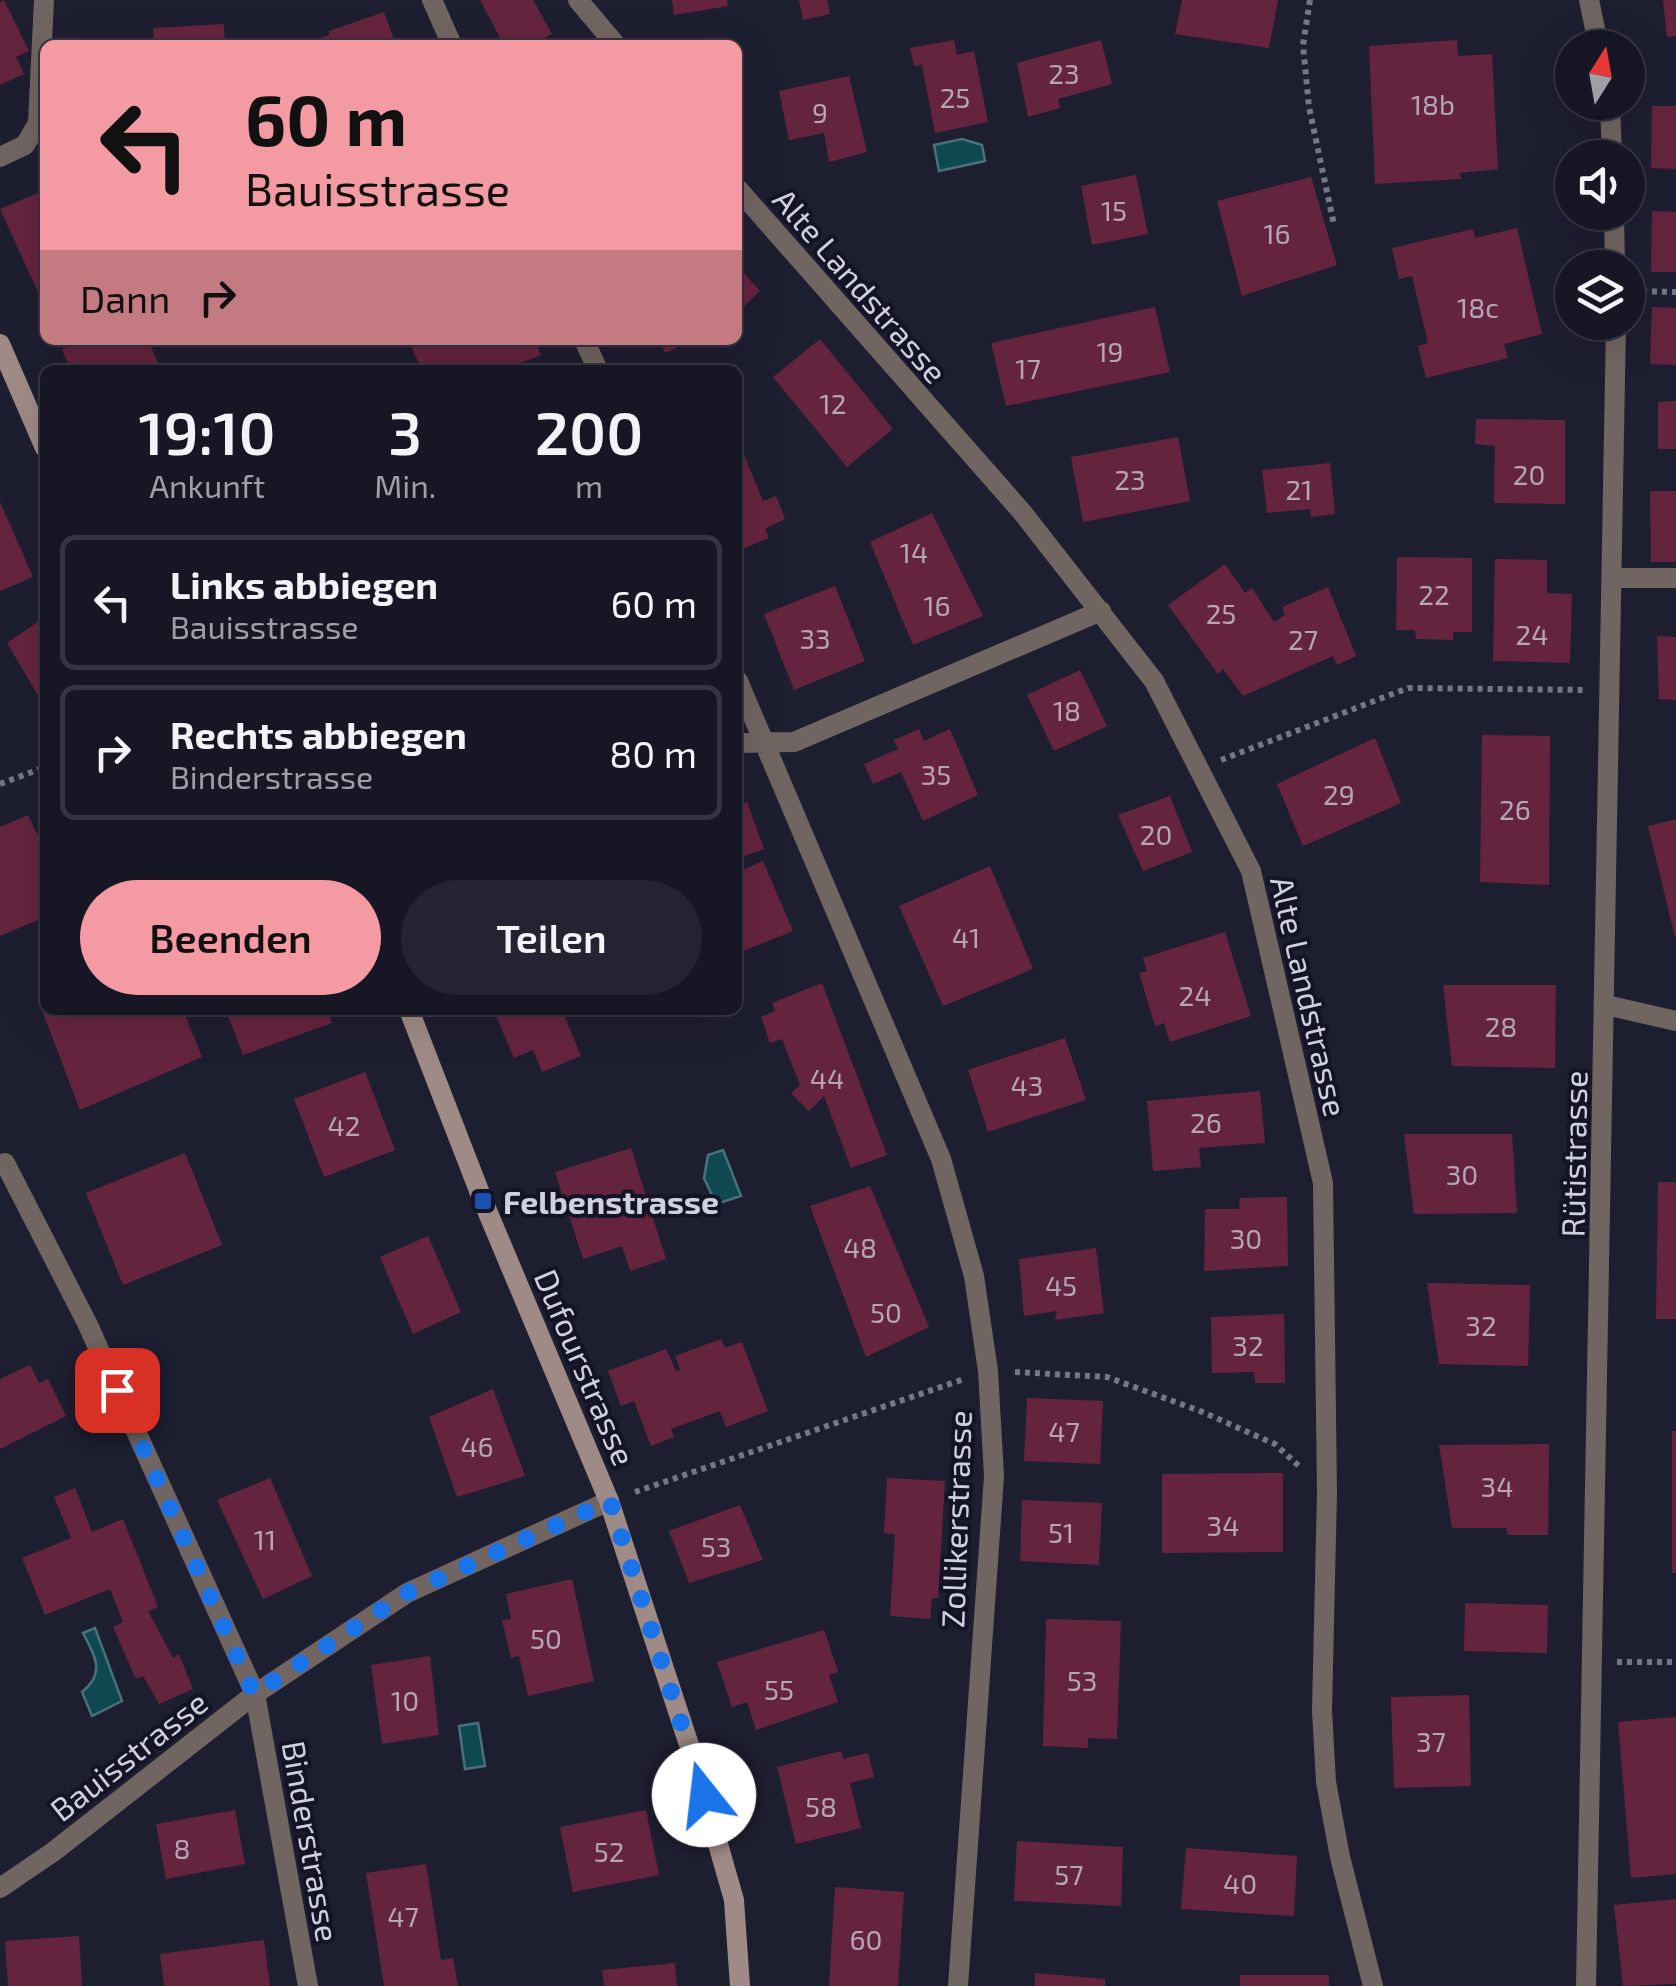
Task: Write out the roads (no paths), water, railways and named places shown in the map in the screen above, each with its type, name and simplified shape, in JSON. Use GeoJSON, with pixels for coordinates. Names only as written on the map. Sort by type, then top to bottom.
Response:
{"type":"FeatureCollection","features":[{"type":"Feature","properties":{"kind":"main road"},"geometry":{"type":"LineString","coordinates":[[0,344],[40,436]]}},
{"type":"Feature","properties":{"kind":"main road","name":"Dufourstrasse"},"geometry":{"type":"LineString","coordinates":[[412,1015],[483,1201],[610,1501],[694,1760],[734,1900],[740,1986]]}},
{"type":"Feature","properties":{"kind":"street"},"geometry":{"type":"LineString","coordinates":[[42,40],[44,0]]}},
{"type":"Feature","properties":{"kind":"street"},"geometry":{"type":"LineString","coordinates":[[432,0],[450,40]]}},
{"type":"Feature","properties":{"kind":"street"},"geometry":{"type":"LineString","coordinates":[[578,0],[612,40]]}},
{"type":"Feature","properties":{"kind":"street"},"geometry":{"type":"LineString","coordinates":[[1589,0],[1595,30]]}},
{"type":"Feature","properties":{"kind":"street"},"geometry":{"type":"LineString","coordinates":[[0,157],[25,145],[38,123],[40,82]]}},
{"type":"Feature","properties":{"kind":"street","name":"Alte Landstrasse"},"geometry":{"type":"LineString","coordinates":[[742,194],[1022,512],[1154,681],[1250,872],[1323,1183],[1327,1492],[1322,1710],[1326,1782],[1340,1857],[1373,1986]]}},
{"type":"Feature","properties":{"kind":"street","name":"Rütistrasse"},"geometry":{"type":"LineString","coordinates":[[1586,1986],[1616,340]]}},
{"type":"Feature","properties":{"kind":"street"},"geometry":{"type":"LineString","coordinates":[[1612,578],[1676,578]]}},
{"type":"Feature","properties":{"kind":"street"},"geometry":{"type":"LineString","coordinates":[[742,743],[794,742],[1101,611]]}},
{"type":"Feature","properties":{"kind":"street","name":"Zollikerstrasse"},"geometry":{"type":"LineString","coordinates":[[742,690],[941,1159],[977,1295],[988,1371],[994,1476],[958,1986]]}},
{"type":"Feature","properties":{"kind":"street"},"geometry":{"type":"LineString","coordinates":[[1606,1005],[1676,1021]]}},
{"type":"Feature","properties":{"kind":"street","name":"Binderstrasse"},"geometry":{"type":"LineString","coordinates":[[5,1163],[87,1323],[254,1694],[308,1986]]}},
{"type":"Feature","properties":{"kind":"street","name":"Bauisstrasse"},"geometry":{"type":"LineString","coordinates":[[0,1888],[53,1852],[254,1694],[407,1593],[610,1501]]}},
{"type":"Feature","properties":{"kind":"place","name":"Felbenstrasse"},"geometry":{"type":"Point","coordinates":[483,1201]}}]}
